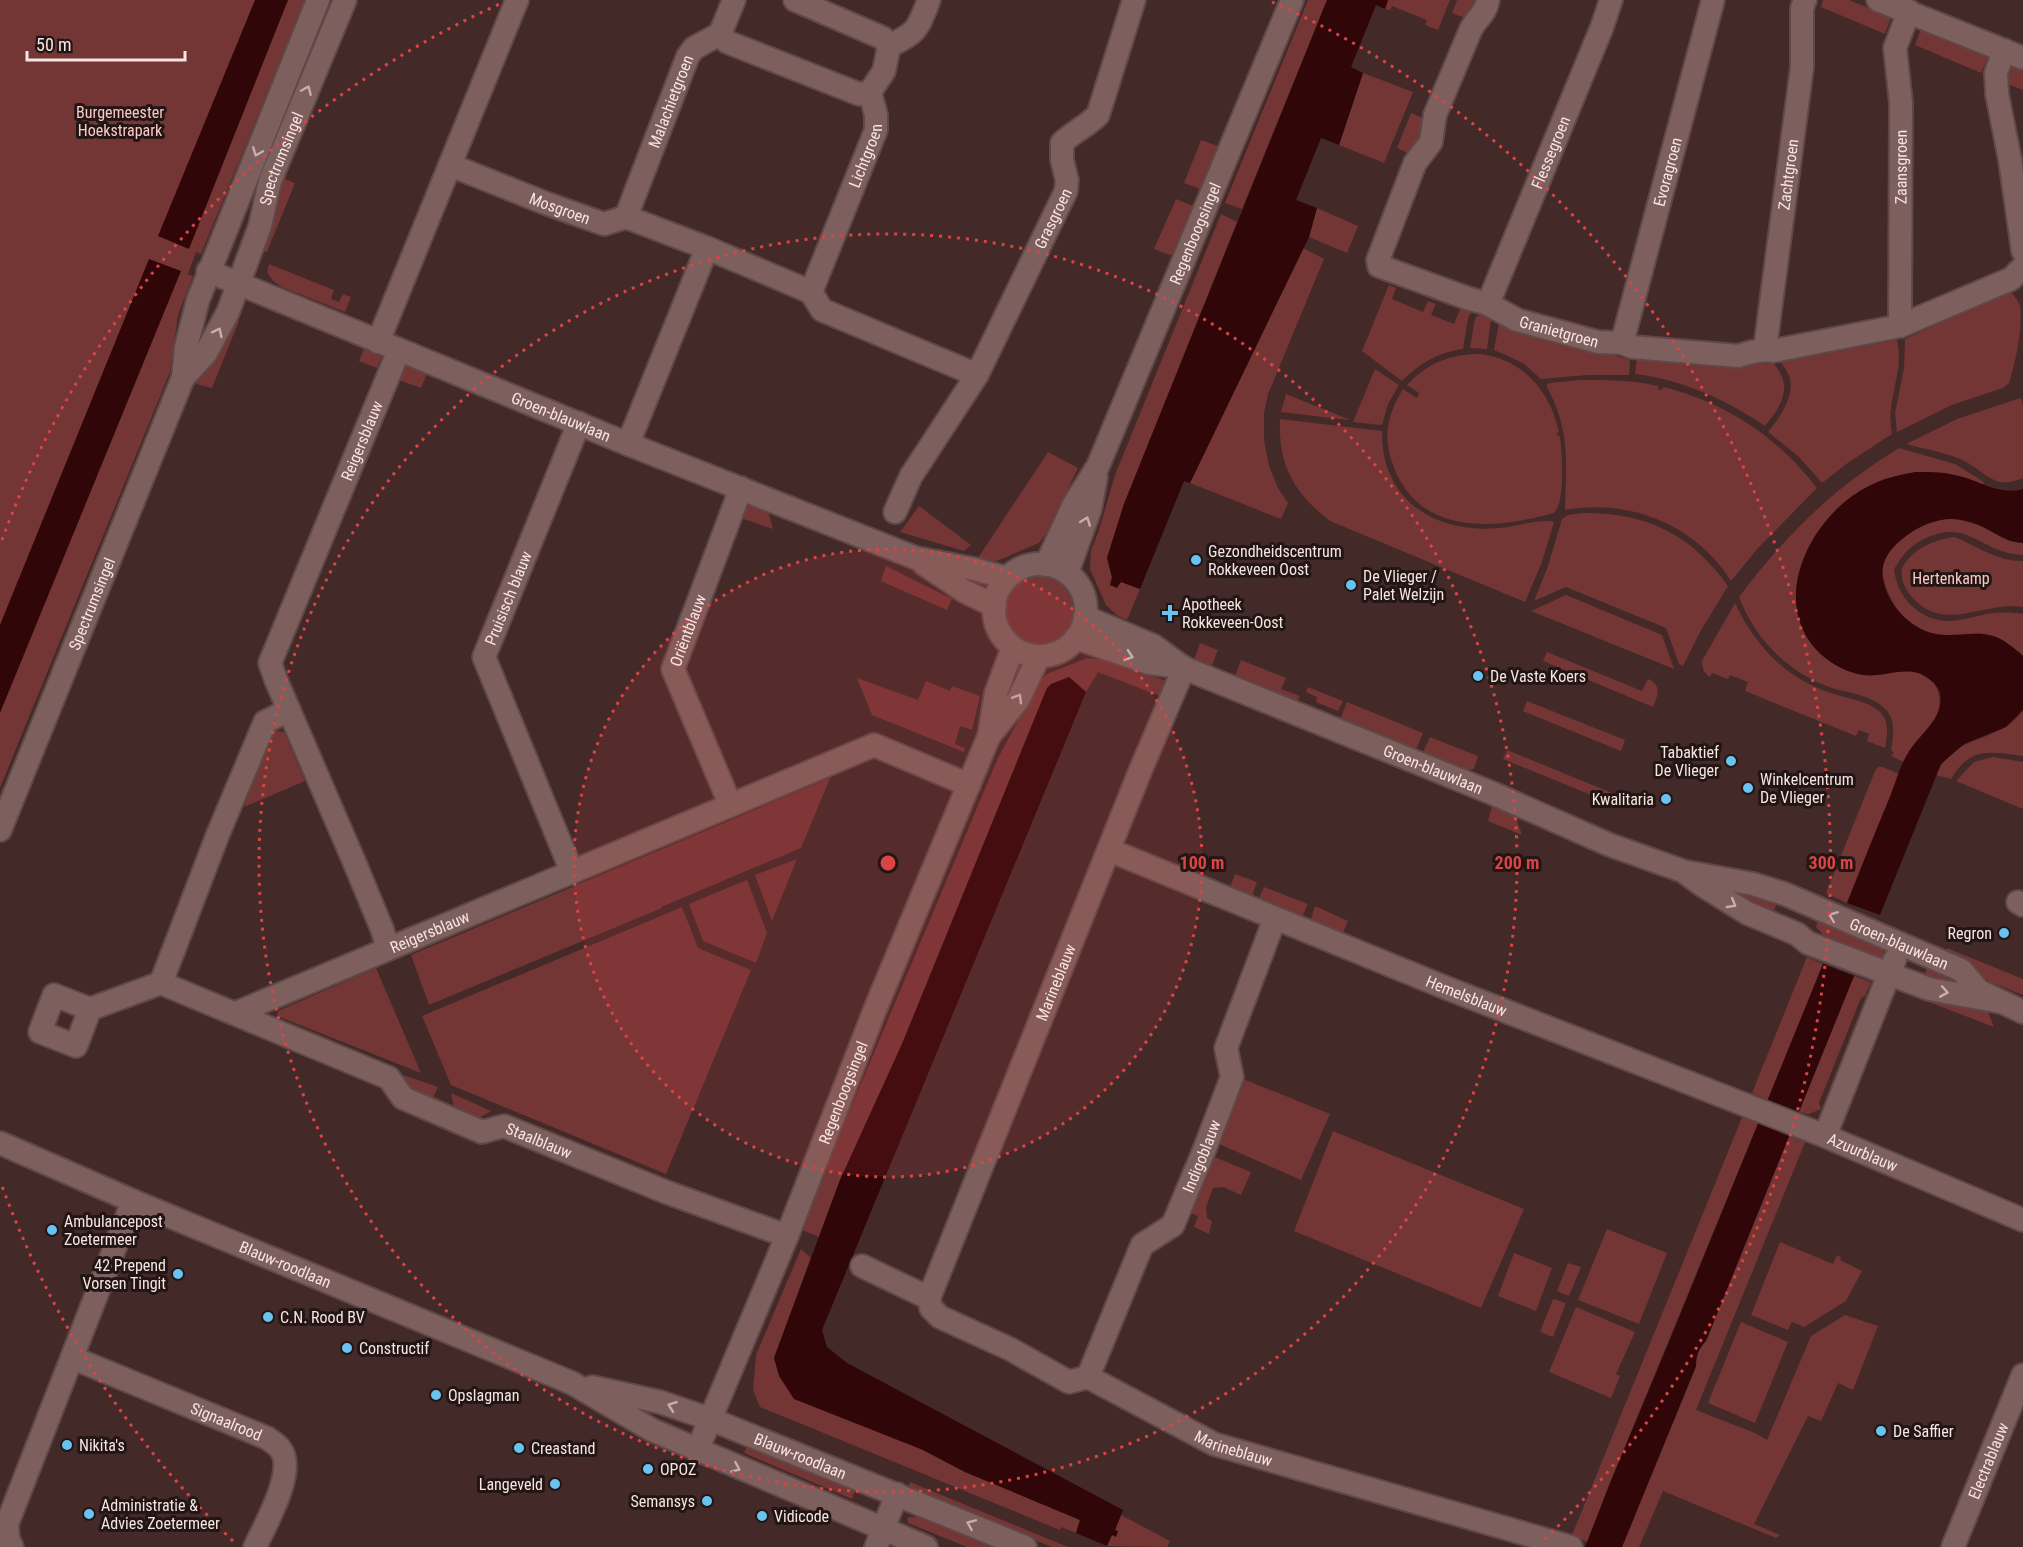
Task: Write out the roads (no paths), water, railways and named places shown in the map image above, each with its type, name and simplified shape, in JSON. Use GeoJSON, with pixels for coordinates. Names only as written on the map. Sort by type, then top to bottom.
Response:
{"type":"FeatureCollection","features":[{"type":"Feature","properties":{"kind":"street","name":"Spectrumsingel"},"geometry":{"type":"LineString","coordinates":[[0,830],[183,378],[186,347],[208,271],[318,0]]}},
{"type":"Feature","properties":{"kind":"street","name":"Spectrumsingel"},"geometry":{"type":"LineString","coordinates":[[183,378],[206,353],[228,312],[260,226],[270,181],[345,0]]}},
{"type":"Feature","properties":{"kind":"street"},"geometry":{"type":"LineString","coordinates":[[378,342],[517,0]]}},
{"type":"Feature","properties":{"kind":"street"},"geometry":{"type":"LineString","coordinates":[[734,0],[720,34],[727,42],[858,94],[870,92],[884,71],[889,46],[883,38],[795,0]]}},
{"type":"Feature","properties":{"kind":"street"},"geometry":{"type":"LineString","coordinates":[[889,46],[908,37],[918,28],[929,0]]}},
{"type":"Feature","properties":{"kind":"street","name":"Grasgroen"},"geometry":{"type":"LineString","coordinates":[[895,512],[911,476],[977,375],[1066,191],[1067,180],[1062,160],[1062,143],[1071,133],[1090,123],[1098,115],[1134,0]]}},
{"type":"Feature","properties":{"kind":"street","name":"Regenboogsingel"},"geometry":{"type":"LineString","coordinates":[[1057,569],[1090,509],[1098,466],[1292,0]]}},
{"type":"Feature","properties":{"kind":"street","name":"Granietgroen"},"geometry":{"type":"LineString","coordinates":[[1488,0],[1482,15],[1475,20],[1435,115],[1431,142],[1415,163],[1378,260],[1379,266],[1488,304],[1517,320],[1598,342],[1738,356],[1900,326],[2011,279],[2023,267]]}},
{"type":"Feature","properties":{"kind":"street","name":"Flessegroen"},"geometry":{"type":"LineString","coordinates":[[1488,304],[1598,38],[1611,0]]}},
{"type":"Feature","properties":{"kind":"street","name":"Evoragroen"},"geometry":{"type":"LineString","coordinates":[[1622,343],[1713,0]]}},
{"type":"Feature","properties":{"kind":"street","name":"Zachtgroen"},"geometry":{"type":"LineString","coordinates":[[1765,350],[1802,66],[1802,8],[1805,0]]}},
{"type":"Feature","properties":{"kind":"street"},"geometry":{"type":"LineString","coordinates":[[1878,0],[2013,54],[1996,73],[1997,94],[2010,160],[2023,251]]}},
{"type":"Feature","properties":{"kind":"street","name":"Zaansgroen"},"geometry":{"type":"LineString","coordinates":[[1900,326],[1901,104],[1895,48],[1909,11]]}},
{"type":"Feature","properties":{"kind":"street","name":"Malachietgroen"},"geometry":{"type":"LineString","coordinates":[[626,217],[688,56],[694,48],[720,34]]}},
{"type":"Feature","properties":{"kind":"street","name":"Lichtgroen"},"geometry":{"type":"LineString","coordinates":[[811,292],[876,130],[876,115],[870,92]]}},
{"type":"Feature","properties":{"kind":"street","name":"Mosgroen"},"geometry":{"type":"LineString","coordinates":[[450,165],[604,224],[626,217]]}},
{"type":"Feature","properties":{"kind":"street"},"geometry":{"type":"LineString","coordinates":[[626,217],[811,292],[822,309],[977,375]]}},
{"type":"Feature","properties":{"kind":"street"},"geometry":{"type":"LineString","coordinates":[[628,444],[707,248]]}},
{"type":"Feature","properties":{"kind":"street","name":"Groen-blauwlaan"},"geometry":{"type":"LineString","coordinates":[[208,271],[628,444],[916,558],[1007,578]]}},
{"type":"Feature","properties":{"kind":"street","name":"Reigersblauw"},"geometry":{"type":"LineString","coordinates":[[399,350],[270,663],[388,948],[874,745],[969,785]]}},
{"type":"Feature","properties":{"kind":"street","name":"Pruisisch blauw"},"geometry":{"type":"LineString","coordinates":[[572,872],[484,657],[579,423]]}},
{"type":"Feature","properties":{"kind":"street","name":"Oriëntblauw"},"geometry":{"type":"LineString","coordinates":[[730,804],[673,669],[741,488]]}},
{"type":"Feature","properties":{"kind":"street","name":"Groen-blauwlaan"},"geometry":{"type":"LineString","coordinates":[[916,558],[964,591],[994,606]]}},
{"type":"Feature","properties":{"kind":"street"},"geometry":{"type":"LineString","coordinates":[[1025,567],[1057,569],[1076,581],[1082,592],[1085,604],[1084,624],[1076,638],[1059,651],[1039,656],[1025,653],[1013,647],[1002,636],[996,622],[994,606],[998,591],[1007,578],[1025,567]]}},
{"type":"Feature","properties":{"kind":"street","name":"Groen-blauwlaan"},"geometry":{"type":"LineString","coordinates":[[1085,616],[1154,646],[1184,668]]}},
{"type":"Feature","properties":{"kind":"street","name":"Groen-blauwlaan"},"geometry":{"type":"LineString","coordinates":[[1076,638],[1149,663],[1184,668],[1492,793],[1610,845],[1683,872],[1747,913],[1797,934],[1808,943],[1929,989],[2001,1002]]}},
{"type":"Feature","properties":{"kind":"street","name":"Regenboogsingel"},"geometry":{"type":"LineString","coordinates":[[697,1451],[787,1236],[872,1017],[989,736],[996,693],[1013,647]]}},
{"type":"Feature","properties":{"kind":"street","name":"Regenboogsingel"},"geometry":{"type":"LineString","coordinates":[[989,736],[1018,700],[1039,656]]}},
{"type":"Feature","properties":{"kind":"street","name":"Marineblauw"},"geometry":{"type":"LineString","coordinates":[[1184,668],[929,1298],[930,1308],[940,1317],[1010,1349],[1069,1382],[1088,1377],[1214,1444],[1568,1545]]}},
{"type":"Feature","properties":{"kind":"street"},"geometry":{"type":"LineString","coordinates":[[90,1009],[161,983],[214,844],[265,722],[289,710]]}},
{"type":"Feature","properties":{"kind":"street","name":"Hemelsblauw"},"geometry":{"type":"LineString","coordinates":[[1109,850],[1825,1136]]}},
{"type":"Feature","properties":{"kind":"street","name":"Groen-blauwlaan"},"geometry":{"type":"LineString","coordinates":[[1683,872],[1705,874],[1785,894],[1961,970],[1979,991],[2023,1012]]}},
{"type":"Feature","properties":{"kind":"street","name":"Indigoblauw"},"geometry":{"type":"LineString","coordinates":[[1088,1377],[1142,1245],[1173,1225],[1206,1148],[1232,1077],[1226,1048],[1275,918]]}},
{"type":"Feature","properties":{"kind":"street","name":"Azuurblauw"},"geometry":{"type":"LineString","coordinates":[[1901,943],[1825,1136],[2023,1220]]}},
{"type":"Feature","properties":{"kind":"street"},"geometry":{"type":"LineString","coordinates":[[236,1013],[388,948]]}},
{"type":"Feature","properties":{"kind":"street","name":"Staalblauw"},"geometry":{"type":"LineString","coordinates":[[161,983],[389,1078],[403,1098],[482,1131],[504,1126],[666,1192],[787,1236]]}},
{"type":"Feature","properties":{"kind":"street","name":"Blauw-roodlaan"},"geometry":{"type":"LineString","coordinates":[[0,1143],[572,1383],[652,1430],[879,1539],[926,1547]]}},
{"type":"Feature","properties":{"kind":"street"},"geometry":{"type":"LineString","coordinates":[[12,1547],[8,1539],[7,1524],[134,1201]]}},
{"type":"Feature","properties":{"kind":"street","name":"Marineblauw"},"geometry":{"type":"LineString","coordinates":[[862,1266],[929,1298]]}},
{"type":"Feature","properties":{"kind":"street","name":"Signaalrood"},"geometry":{"type":"LineString","coordinates":[[73,1358],[267,1438],[281,1449],[286,1462],[284,1478],[255,1547]]}},
{"type":"Feature","properties":{"kind":"street","name":"Electrablauw"},"geometry":{"type":"LineString","coordinates":[[1953,1547],[2023,1375]]}},
{"type":"Feature","properties":{"kind":"street","name":"Blauw-roodlaan"},"geometry":{"type":"LineString","coordinates":[[572,1383],[660,1401],[710,1419],[1024,1547]]}},
{"type":"Feature","properties":{"kind":"street"},"geometry":{"type":"LineString","coordinates":[[879,1539],[897,1494]]}},
{"type":"Feature","properties":{"kind":"place","name":"Gezondheidscentrum Rokkeveen Oost"},"geometry":{"type":"Point","coordinates":[1196,560]}},
{"type":"Feature","properties":{"kind":"place","name":"De Vlieger / Palet Welzijn"},"geometry":{"type":"Point","coordinates":[1351,585]}},
{"type":"Feature","properties":{"kind":"place","name":"Apotheek Rokkeveen-Oost"},"geometry":{"type":"Point","coordinates":[1170,613]}},
{"type":"Feature","properties":{"kind":"place","name":"De Vaste Koers"},"geometry":{"type":"Point","coordinates":[1478,676]}},
{"type":"Feature","properties":{"kind":"place","name":"Tabaktief De Vlieger"},"geometry":{"type":"Point","coordinates":[1731,761]}},
{"type":"Feature","properties":{"kind":"place","name":"Winkelcentrum De Vlieger"},"geometry":{"type":"Point","coordinates":[1748,788]}},
{"type":"Feature","properties":{"kind":"place","name":"Kwalitaria"},"geometry":{"type":"Point","coordinates":[1666,799]}},
{"type":"Feature","properties":{"kind":"place","name":"Regron"},"geometry":{"type":"Point","coordinates":[2004,933]}},
{"type":"Feature","properties":{"kind":"place","name":"Ambulancepost Zoetermeer"},"geometry":{"type":"Point","coordinates":[52,1230]}},
{"type":"Feature","properties":{"kind":"place","name":"42 Prepend Vorsen Tingit"},"geometry":{"type":"Point","coordinates":[178,1274]}},
{"type":"Feature","properties":{"kind":"place","name":"C.N. Rood BV"},"geometry":{"type":"Point","coordinates":[268,1317]}},
{"type":"Feature","properties":{"kind":"place","name":"Constructif"},"geometry":{"type":"Point","coordinates":[347,1348]}},
{"type":"Feature","properties":{"kind":"place","name":"Opslagman"},"geometry":{"type":"Point","coordinates":[436,1395]}},
{"type":"Feature","properties":{"kind":"place","name":"De Saffier"},"geometry":{"type":"Point","coordinates":[1881,1431]}},
{"type":"Feature","properties":{"kind":"place","name":"Nikita's"},"geometry":{"type":"Point","coordinates":[67,1445]}},
{"type":"Feature","properties":{"kind":"place","name":"Creastand"},"geometry":{"type":"Point","coordinates":[519,1448]}},
{"type":"Feature","properties":{"kind":"place","name":"OPOZ"},"geometry":{"type":"Point","coordinates":[648,1469]}},
{"type":"Feature","properties":{"kind":"place","name":"Langeveld"},"geometry":{"type":"Point","coordinates":[555,1484]}},
{"type":"Feature","properties":{"kind":"place","name":"Semansys"},"geometry":{"type":"Point","coordinates":[707,1501]}},
{"type":"Feature","properties":{"kind":"place","name":"Administratie & Advies Zoetermeer"},"geometry":{"type":"Point","coordinates":[89,1514]}},
{"type":"Feature","properties":{"kind":"place","name":"Vidicode"},"geometry":{"type":"Point","coordinates":[762,1516]}},
{"type":"Feature","properties":{"kind":"park label","name":"Burgemeester Hoekstrapark"},"geometry":{"type":"Point","coordinates":[120,121]}},
{"type":"Feature","properties":{"kind":"park label","name":"Hertenkamp"},"geometry":{"type":"Point","coordinates":[1951,578]}}]}
